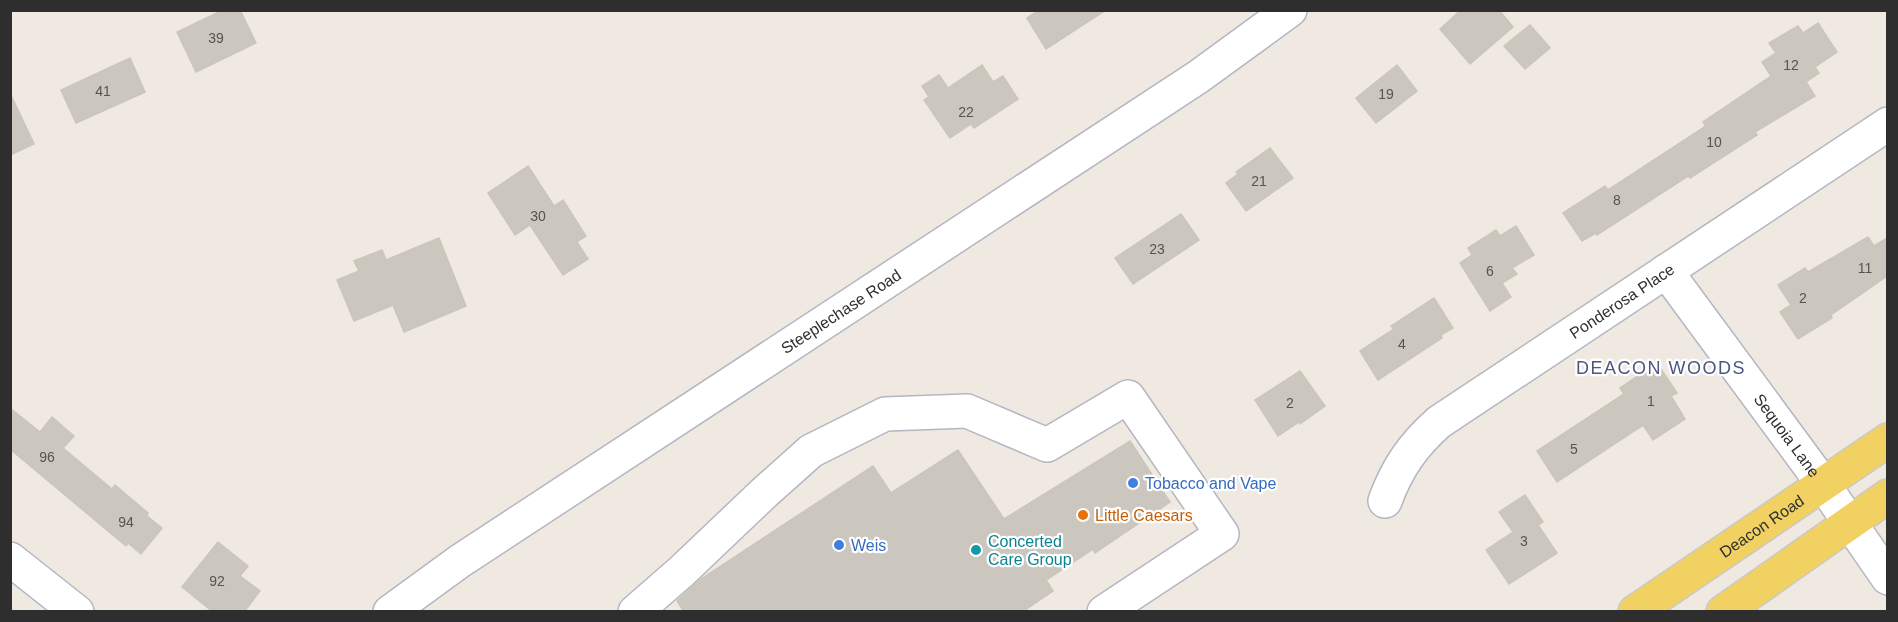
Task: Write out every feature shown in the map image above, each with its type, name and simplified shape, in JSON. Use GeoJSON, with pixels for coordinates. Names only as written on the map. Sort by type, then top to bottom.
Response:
{"type":"FeatureCollection","features":[{"type":"Feature","properties":{"kind":"main road","name":"Deacon Road"},"geometry":{"type":"LineString","coordinates":[[1635,612],[1887,440]]}},
{"type":"Feature","properties":{"kind":"main road"},"geometry":{"type":"LineString","coordinates":[[1723,612],[1887,496]]}},
{"type":"Feature","properties":{"kind":"street","name":"Steeplechase Road"},"geometry":{"type":"LineString","coordinates":[[390,612],[470,554],[1198,77],[1290,10]]}},
{"type":"Feature","properties":{"kind":"street","name":"Ponderosa Place"},"geometry":{"type":"LineString","coordinates":[[1385,501],[1402,462],[1421,438],[1439,422],[1887,124]]}},
{"type":"Feature","properties":{"kind":"street","name":"Sequoia Lane"},"geometry":{"type":"LineString","coordinates":[[1666,271],[1823,484],[1887,578]]}},
{"type":"Feature","properties":{"kind":"street"},"geometry":{"type":"LineString","coordinates":[[636,612],[811,452],[885,414],[967,411],[1047,445],[1128,397],[1222,534],[1104,612]]}},
{"type":"Feature","properties":{"kind":"street"},"geometry":{"type":"LineString","coordinates":[[10,559],[77,612]]}},
{"type":"Feature","properties":{"kind":"building"},"geometry":{"type":"Polygon","coordinates":[[[223,10],[240,10],[256,43],[196,72],[177,32],[223,10]]]}},
{"type":"Feature","properties":{"kind":"building"},"geometry":{"type":"Polygon","coordinates":[[[1039,10],[1106,10],[1046,49],[1027,18],[1039,10]]]}},
{"type":"Feature","properties":{"kind":"building"},"geometry":{"type":"Polygon","coordinates":[[[1461,10],[1499,10],[1513,27],[1470,64],[1440,29],[1461,10]]]}},
{"type":"Feature","properties":{"kind":"building"},"geometry":{"type":"Polygon","coordinates":[[[1818,23],[1837,52],[1815,67],[1819,73],[1806,82],[1815,96],[1755,132],[1757,135],[1690,178],[1688,176],[1597,235],[1596,233],[1582,241],[1563,213],[1605,186],[1608,190],[1706,126],[1703,122],[1771,76],[1762,62],[1776,53],[1769,43],[1798,26],[1803,33],[1818,23]]]}},
{"type":"Feature","properties":{"kind":"building"},"geometry":{"type":"Polygon","coordinates":[[[1530,25],[1550,48],[1525,69],[1504,46],[1530,25]]]}},
{"type":"Feature","properties":{"kind":"building"},"geometry":{"type":"Polygon","coordinates":[[[130,58],[145,92],[76,123],[61,90],[130,58]]]}},
{"type":"Feature","properties":{"kind":"building"},"geometry":{"type":"Polygon","coordinates":[[[982,65],[993,82],[1003,76],[1018,99],[974,128],[971,124],[950,138],[924,100],[929,97],[922,86],[939,75],[948,88],[982,65]]]}},
{"type":"Feature","properties":{"kind":"building"},"geometry":{"type":"Polygon","coordinates":[[[1397,65],[1417,91],[1376,123],[1356,98],[1397,65]]]}},
{"type":"Feature","properties":{"kind":"building"},"geometry":{"type":"Polygon","coordinates":[[[10,93],[34,144],[10,155],[10,93]]]}},
{"type":"Feature","properties":{"kind":"building"},"geometry":{"type":"Polygon","coordinates":[[[1270,148],[1293,178],[1246,211],[1226,183],[1238,174],[1236,172],[1270,148]]]}},
{"type":"Feature","properties":{"kind":"building"},"geometry":{"type":"Polygon","coordinates":[[[528,166],[554,206],[563,200],[586,236],[577,242],[588,259],[563,275],[530,225],[515,235],[488,193],[528,166]]]}},
{"type":"Feature","properties":{"kind":"building"},"geometry":{"type":"Polygon","coordinates":[[[1181,214],[1199,240],[1133,284],[1115,258],[1181,214]]]}},
{"type":"Feature","properties":{"kind":"building"},"geometry":{"type":"Polygon","coordinates":[[[1516,226],[1534,255],[1512,268],[1517,274],[1502,283],[1511,297],[1490,311],[1460,263],[1472,255],[1468,248],[1496,230],[1500,236],[1516,226]]]}},
{"type":"Feature","properties":{"kind":"building"},"geometry":{"type":"Polygon","coordinates":[[[1868,237],[1874,246],[1887,238],[1887,276],[1831,315],[1832,318],[1798,339],[1780,312],[1791,305],[1778,285],[1805,268],[1808,272],[1868,237]]]}},
{"type":"Feature","properties":{"kind":"building"},"geometry":{"type":"Polygon","coordinates":[[[439,238],[466,306],[404,332],[393,305],[354,321],[337,280],[359,271],[354,261],[382,250],[386,260],[439,238]]]}},
{"type":"Feature","properties":{"kind":"building"},"geometry":{"type":"Polygon","coordinates":[[[1434,298],[1453,328],[1441,335],[1442,338],[1378,380],[1360,351],[1394,329],[1391,326],[1434,298]]]}},
{"type":"Feature","properties":{"kind":"building"},"geometry":{"type":"Polygon","coordinates":[[[1657,363],[1677,393],[1671,396],[1685,419],[1653,440],[1643,425],[1557,482],[1537,451],[1624,394],[1620,388],[1657,363]]]}},
{"type":"Feature","properties":{"kind":"building"},"geometry":{"type":"Polygon","coordinates":[[[1300,371],[1325,406],[1278,436],[1255,400],[1300,371]]]}},
{"type":"Feature","properties":{"kind":"building"},"geometry":{"type":"Polygon","coordinates":[[[10,408],[40,432],[52,417],[74,436],[63,448],[112,489],[115,485],[162,528],[141,554],[128,543],[126,546],[10,449],[10,408]]]}},
{"type":"Feature","properties":{"kind":"building"},"geometry":{"type":"Polygon","coordinates":[[[1130,441],[1170,502],[1095,553],[1093,549],[1046,580],[1053,591],[1022,612],[684,612],[677,601],[701,579],[873,466],[891,493],[958,450],[1004,519],[1130,441]]]}},
{"type":"Feature","properties":{"kind":"building"},"geometry":{"type":"Polygon","coordinates":[[[1525,495],[1543,522],[1538,525],[1557,553],[1509,584],[1486,550],[1513,532],[1499,512],[1525,495]]]}},
{"type":"Feature","properties":{"kind":"building"},"geometry":{"type":"Polygon","coordinates":[[[218,542],[248,566],[240,576],[260,591],[244,612],[213,612],[182,587],[218,542]]]}},
{"type":"Feature","properties":{"kind":"place","name":"Tobacco and Vape"},"geometry":{"type":"Point","coordinates":[1133,483]}},
{"type":"Feature","properties":{"kind":"place","name":"Little Caesars"},"geometry":{"type":"Point","coordinates":[1083,515]}},
{"type":"Feature","properties":{"kind":"place","name":"Weis"},"geometry":{"type":"Point","coordinates":[839,545]}},
{"type":"Feature","properties":{"kind":"place","name":"Concerted Care Group"},"geometry":{"type":"Point","coordinates":[976,550]}},
{"type":"Feature","properties":{"kind":"district","name":"DEACON WOODS"},"geometry":{"type":"Point","coordinates":[1661,368]}}]}
